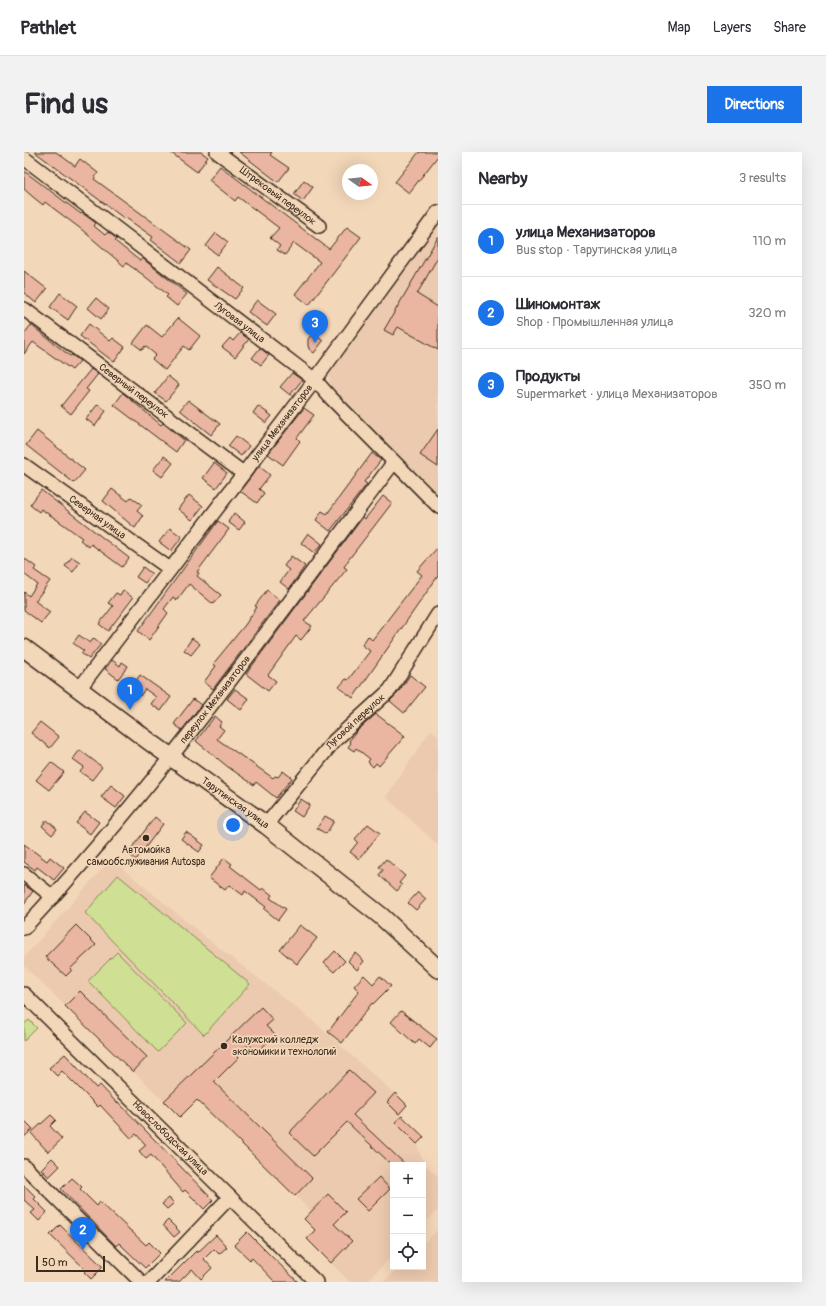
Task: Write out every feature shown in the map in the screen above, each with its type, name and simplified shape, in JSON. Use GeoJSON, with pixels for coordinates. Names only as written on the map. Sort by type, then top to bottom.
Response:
{"type":"FeatureCollection","features":[{"type":"Feature","properties":{"kind":"main road","name":"Тарутинская улица"},"geometry":{"type":"LineString","coordinates":[[24,648],[266,825],[381,916],[438,969]]}},
{"type":"Feature","properties":{"kind":"street","name":"Штрековый переулок"},"geometry":{"type":"LineString","coordinates":[[217,152],[319,226]]}},
{"type":"Feature","properties":{"kind":"street","name":"Луговая улица"},"geometry":{"type":"LineString","coordinates":[[24,158],[315,380],[330,398],[438,506]]}},
{"type":"Feature","properties":{"kind":"street","name":"улица Механизаторов"},"geometry":{"type":"LineString","coordinates":[[79,688],[315,380],[438,212]]}},
{"type":"Feature","properties":{"kind":"street","name":"Северный переулок"},"geometry":{"type":"LineString","coordinates":[[24,309],[243,473]]}},
{"type":"Feature","properties":{"kind":"street","name":"переулок Механизаторов"},"geometry":{"type":"LineString","coordinates":[[24,928],[53,897],[171,757],[394,462]]}},
{"type":"Feature","properties":{"kind":"street","name":"Северная улица"},"geometry":{"type":"LineString","coordinates":[[24,465],[170,569]]}},
{"type":"Feature","properties":{"kind":"street","name":"Луговой переулок"},"geometry":{"type":"LineString","coordinates":[[266,825],[334,740],[390,690],[438,614]]}},
{"type":"Feature","properties":{"kind":"street"},"geometry":{"type":"LineString","coordinates":[[24,874],[53,897]]}},
{"type":"Feature","properties":{"kind":"street","name":"Новослободская улица"},"geometry":{"type":"LineString","coordinates":[[24,994],[316,1282]]}},
{"type":"Feature","properties":{"kind":"street"},"geometry":{"type":"LineString","coordinates":[[24,1166],[141,1282]]}},
{"type":"Feature","properties":{"kind":"street"},"geometry":{"type":"LineString","coordinates":[[149,1282],[230,1198]]}},
{"type":"Feature","properties":{"kind":"shaded area"},"geometry":{"type":"Polygon","coordinates":[[[438,225],[438,495],[330,388],[329,375],[438,225]]]}},
{"type":"Feature","properties":{"kind":"shaded area"},"geometry":{"type":"Polygon","coordinates":[[[431,730],[438,735],[438,845],[386,797],[431,730]]]}},
{"type":"Feature","properties":{"kind":"shaded area","name":"Калужский колледж экономики и технологий"},"geometry":{"type":"Polygon","coordinates":[[[111,859],[204,936],[313,1021],[407,1105],[400,1114],[424,1137],[417,1144],[423,1162],[390,1162],[390,1258],[366,1282],[350,1282],[307,1239],[315,1230],[304,1219],[311,1211],[197,1100],[164,1101],[24,966],[24,957],[111,859]]]}},
{"type":"Feature","properties":{"kind":"shaded area","name":"Калужский колледж экономики и технологий"},"geometry":{"type":"Polygon","coordinates":[[[426,1166],[438,1176],[438,1210],[426,1222],[426,1166]]]}},
{"type":"Feature","properties":{"kind":"shaded area"},"geometry":{"type":"Polygon","coordinates":[[[438,1229],[438,1282],[383,1282],[396,1270],[426,1270],[426,1241],[438,1229]]]}},
{"type":"Feature","properties":{"kind":"green space"},"geometry":{"type":"Polygon","coordinates":[[[118,875],[250,984],[204,1035],[85,913],[118,875]]]}},
{"type":"Feature","properties":{"kind":"green space"},"geometry":{"type":"Polygon","coordinates":[[[117,952],[187,1023],[158,1052],[88,981],[117,952]]]}},
{"type":"Feature","properties":{"kind":"green space"},"geometry":{"type":"Polygon","coordinates":[[[29,1020],[37,1028],[24,1041],[24,1024],[29,1020]]]}},
{"type":"Feature","properties":{"kind":"building"},"geometry":{"type":"Polygon","coordinates":[[[35,152],[56,152],[75,166],[80,159],[98,173],[94,179],[191,250],[181,263],[151,240],[153,237],[126,218],[125,219],[35,152]]]}},
{"type":"Feature","properties":{"kind":"building"},"geometry":{"type":"Polygon","coordinates":[[[170,152],[201,152],[208,157],[197,172],[170,152]]]}},
{"type":"Feature","properties":{"kind":"building"},"geometry":{"type":"Polygon","coordinates":[[[239,152],[272,152],[270,155],[289,168],[278,182],[239,152]]]}},
{"type":"Feature","properties":{"kind":"building"},"geometry":{"type":"Polygon","coordinates":[[[419,152],[438,152],[438,156],[409,193],[395,182],[419,152]]]}},
{"type":"Feature","properties":{"kind":"building"},"geometry":{"type":"Polygon","coordinates":[[[220,166],[329,249],[347,227],[361,237],[309,305],[295,294],[320,262],[294,243],[285,255],[277,250],[280,246],[270,238],[279,228],[238,197],[235,201],[209,180],[220,166]]]}},
{"type":"Feature","properties":{"kind":"building"},"geometry":{"type":"Polygon","coordinates":[[[24,171],[81,214],[82,213],[96,223],[94,226],[105,235],[108,232],[117,239],[115,241],[140,261],[142,258],[187,294],[177,306],[166,297],[168,295],[142,274],[126,263],[124,266],[81,229],[45,202],[43,205],[24,189],[24,171]]]}},
{"type":"Feature","properties":{"kind":"building"},"geometry":{"type":"Polygon","coordinates":[[[304,180],[313,187],[303,201],[294,194],[304,180]]]}},
{"type":"Feature","properties":{"kind":"building"},"geometry":{"type":"Polygon","coordinates":[[[216,233],[228,242],[218,255],[206,246],[216,233]]]}},
{"type":"Feature","properties":{"kind":"building"},"geometry":{"type":"Polygon","coordinates":[[[438,237],[438,257],[417,294],[438,307],[438,350],[398,327],[393,335],[384,330],[438,237]]]}},
{"type":"Feature","properties":{"kind":"building"},"geometry":{"type":"Polygon","coordinates":[[[217,267],[244,288],[235,299],[207,280],[217,267]]]}},
{"type":"Feature","properties":{"kind":"building"},"geometry":{"type":"Polygon","coordinates":[[[24,271],[47,289],[36,303],[24,293],[24,271]]]}},
{"type":"Feature","properties":{"kind":"building"},"geometry":{"type":"Polygon","coordinates":[[[60,293],[77,306],[68,320],[50,307],[60,293]]]}},
{"type":"Feature","properties":{"kind":"building"},"geometry":{"type":"Polygon","coordinates":[[[96,298],[109,309],[101,319],[88,308],[96,298]]]}},
{"type":"Feature","properties":{"kind":"building"},"geometry":{"type":"Polygon","coordinates":[[[257,300],[276,314],[267,326],[248,312],[257,300]]]}},
{"type":"Feature","properties":{"kind":"building"},"geometry":{"type":"Polygon","coordinates":[[[178,318],[200,336],[189,350],[184,346],[165,370],[152,359],[156,355],[145,346],[142,350],[133,343],[147,325],[162,337],[178,318]]]}},
{"type":"Feature","properties":{"kind":"building"},"geometry":{"type":"Polygon","coordinates":[[[89,324],[110,341],[113,338],[125,347],[114,362],[80,336],[89,324]]]}},
{"type":"Feature","properties":{"kind":"building"},"geometry":{"type":"Polygon","coordinates":[[[31,325],[70,356],[72,355],[80,361],[72,370],[33,342],[24,354],[24,334],[31,325]]]}},
{"type":"Feature","properties":{"kind":"building"},"geometry":{"type":"Polygon","coordinates":[[[240,333],[249,339],[235,357],[222,347],[230,338],[233,341],[240,333]]]}},
{"type":"Feature","properties":{"kind":"building"},"geometry":{"type":"Polygon","coordinates":[[[313,333],[323,341],[314,353],[309,349],[308,345],[308,339],[313,333]]]}},
{"type":"Feature","properties":{"kind":"building"},"geometry":{"type":"Polygon","coordinates":[[[260,348],[269,355],[261,365],[252,358],[260,348]]]}},
{"type":"Feature","properties":{"kind":"building"},"geometry":{"type":"Polygon","coordinates":[[[91,369],[98,374],[86,389],[89,391],[71,414],[61,406],[91,369]]]}},
{"type":"Feature","properties":{"kind":"building"},"geometry":{"type":"Polygon","coordinates":[[[292,373],[302,380],[290,395],[280,387],[292,373]]]}},
{"type":"Feature","properties":{"kind":"building"},"geometry":{"type":"Polygon","coordinates":[[[168,376],[179,385],[166,401],[155,393],[168,376]]]}},
{"type":"Feature","properties":{"kind":"building"},"geometry":{"type":"Polygon","coordinates":[[[123,393],[161,425],[163,423],[184,440],[176,452],[114,405],[123,393]]]}},
{"type":"Feature","properties":{"kind":"building"},"geometry":{"type":"Polygon","coordinates":[[[188,400],[220,424],[211,435],[180,410],[188,400]]]}},
{"type":"Feature","properties":{"kind":"building"},"geometry":{"type":"Polygon","coordinates":[[[98,404],[106,411],[95,426],[86,419],[98,404]]]}},
{"type":"Feature","properties":{"kind":"building"},"geometry":{"type":"Polygon","coordinates":[[[258,406],[272,416],[266,423],[253,413],[258,406]]]}},
{"type":"Feature","properties":{"kind":"building"},"geometry":{"type":"Polygon","coordinates":[[[304,408],[314,415],[297,438],[300,441],[283,465],[268,454],[304,408]]]}},
{"type":"Feature","properties":{"kind":"building"},"geometry":{"type":"Polygon","coordinates":[[[438,429],[438,467],[420,455],[438,429]]]}},
{"type":"Feature","properties":{"kind":"building"},"geometry":{"type":"Polygon","coordinates":[[[37,431],[85,470],[74,483],[26,445],[37,431]]]}},
{"type":"Feature","properties":{"kind":"building"},"geometry":{"type":"Polygon","coordinates":[[[236,436],[249,446],[241,456],[228,446],[236,436]]]}},
{"type":"Feature","properties":{"kind":"building"},"geometry":{"type":"Polygon","coordinates":[[[372,453],[381,460],[364,482],[367,484],[330,531],[316,520],[322,511],[327,514],[372,453]]]}},
{"type":"Feature","properties":{"kind":"building"},"geometry":{"type":"Polygon","coordinates":[[[164,456],[173,463],[162,477],[153,470],[164,456]]]}},
{"type":"Feature","properties":{"kind":"building"},"geometry":{"type":"Polygon","coordinates":[[[214,463],[227,473],[216,488],[203,478],[214,463]]]}},
{"type":"Feature","properties":{"kind":"building"},"geometry":{"type":"Polygon","coordinates":[[[259,466],[270,475],[259,489],[264,493],[257,503],[240,491],[259,466]]]}},
{"type":"Feature","properties":{"kind":"building"},"geometry":{"type":"Polygon","coordinates":[[[112,489],[128,501],[131,497],[142,505],[137,511],[143,516],[135,528],[103,501],[112,489]]]}},
{"type":"Feature","properties":{"kind":"building"},"geometry":{"type":"Polygon","coordinates":[[[41,490],[129,558],[122,567],[91,544],[89,547],[80,540],[82,538],[56,519],[41,509],[39,512],[30,505],[41,490]]]}},
{"type":"Feature","properties":{"kind":"building"},"geometry":{"type":"Polygon","coordinates":[[[189,495],[203,506],[192,520],[178,509],[189,495]]]}},
{"type":"Feature","properties":{"kind":"building"},"geometry":{"type":"Polygon","coordinates":[[[383,496],[392,503],[349,559],[344,567],[347,569],[304,621],[312,626],[301,640],[296,636],[268,675],[276,681],[268,691],[246,674],[363,517],[365,519],[383,496]]]}},
{"type":"Feature","properties":{"kind":"building"},"geometry":{"type":"Polygon","coordinates":[[[234,513],[245,522],[239,530],[228,522],[234,513]]]}},
{"type":"Feature","properties":{"kind":"building"},"geometry":{"type":"Polygon","coordinates":[[[218,521],[229,529],[197,572],[199,573],[197,576],[221,595],[213,604],[189,584],[177,600],[173,597],[164,609],[168,613],[149,640],[138,631],[218,521]]]}},
{"type":"Feature","properties":{"kind":"building"},"geometry":{"type":"Polygon","coordinates":[[[170,528],[182,537],[171,551],[159,542],[170,528]]]}},
{"type":"Feature","properties":{"kind":"building"},"geometry":{"type":"Polygon","coordinates":[[[308,533],[322,544],[314,553],[301,543],[308,533]]]}},
{"type":"Feature","properties":{"kind":"building"},"geometry":{"type":"Polygon","coordinates":[[[438,547],[438,576],[353,698],[339,687],[346,679],[348,680],[370,651],[362,645],[368,636],[372,640],[422,575],[417,571],[438,547]]]}},
{"type":"Feature","properties":{"kind":"building"},"geometry":{"type":"Polygon","coordinates":[[[291,556],[305,566],[289,589],[280,582],[289,570],[284,566],[291,556]]]}},
{"type":"Feature","properties":{"kind":"building"},"geometry":{"type":"Polygon","coordinates":[[[72,557],[80,562],[73,572],[65,566],[72,557]]]}},
{"type":"Feature","properties":{"kind":"building"},"geometry":{"type":"Polygon","coordinates":[[[24,558],[36,567],[34,570],[50,581],[35,601],[50,612],[41,623],[24,610],[24,592],[29,596],[37,584],[24,574],[24,558]]]}},
{"type":"Feature","properties":{"kind":"building"},"geometry":{"type":"Polygon","coordinates":[[[143,567],[152,574],[145,583],[136,577],[143,567]]]}},
{"type":"Feature","properties":{"kind":"building"},"geometry":{"type":"Polygon","coordinates":[[[123,590],[133,598],[108,631],[99,624],[113,606],[108,603],[116,593],[120,595],[123,590]]]}},
{"type":"Feature","properties":{"kind":"building"},"geometry":{"type":"Polygon","coordinates":[[[267,590],[280,600],[213,689],[204,682],[216,666],[213,664],[245,625],[257,607],[255,606],[267,590]]]}},
{"type":"Feature","properties":{"kind":"building"},"geometry":{"type":"Polygon","coordinates":[[[79,635],[90,643],[94,638],[101,644],[89,659],[81,653],[84,651],[73,643],[79,635]]]}},
{"type":"Feature","properties":{"kind":"building"},"geometry":{"type":"Polygon","coordinates":[[[192,638],[200,644],[191,655],[184,650],[192,638]]]}},
{"type":"Feature","properties":{"kind":"building"},"geometry":{"type":"Polygon","coordinates":[[[112,660],[120,666],[122,662],[128,666],[118,679],[105,669],[112,660]]]}},
{"type":"Feature","properties":{"kind":"building"},"geometry":{"type":"Polygon","coordinates":[[[140,675],[171,697],[161,711],[151,704],[156,697],[145,689],[140,696],[130,689],[140,675]]]}},
{"type":"Feature","properties":{"kind":"building"},"geometry":{"type":"Polygon","coordinates":[[[410,675],[425,687],[404,713],[390,701],[397,694],[410,675]]]}},
{"type":"Feature","properties":{"kind":"building"},"geometry":{"type":"Polygon","coordinates":[[[235,689],[249,699],[241,710],[227,699],[235,689]]]}},
{"type":"Feature","properties":{"kind":"building"},"geometry":{"type":"Polygon","coordinates":[[[193,699],[201,705],[182,730],[174,724],[193,699]]]}},
{"type":"Feature","properties":{"kind":"building"},"geometry":{"type":"Polygon","coordinates":[[[376,714],[405,736],[379,766],[376,763],[373,767],[368,762],[370,759],[356,748],[354,751],[348,747],[351,743],[349,741],[357,731],[376,714]]]}},
{"type":"Feature","properties":{"kind":"building"},"geometry":{"type":"Polygon","coordinates":[[[215,716],[222,722],[219,726],[224,730],[217,739],[273,778],[275,776],[278,777],[283,771],[292,778],[276,798],[256,782],[254,785],[228,767],[196,741],[215,716]]]}},
{"type":"Feature","properties":{"kind":"building"},"geometry":{"type":"Polygon","coordinates":[[[40,722],[59,737],[50,748],[31,733],[40,722]]]}},
{"type":"Feature","properties":{"kind":"building"},"geometry":{"type":"Polygon","coordinates":[[[80,750],[102,767],[92,780],[80,772],[84,767],[73,759],[80,750]]]}},
{"type":"Feature","properties":{"kind":"building"},"geometry":{"type":"Polygon","coordinates":[[[51,762],[64,772],[49,790],[36,780],[51,762]]]}},
{"type":"Feature","properties":{"kind":"building"},"geometry":{"type":"Polygon","coordinates":[[[111,785],[125,796],[116,808],[101,797],[111,785]]]}},
{"type":"Feature","properties":{"kind":"building"},"geometry":{"type":"Polygon","coordinates":[[[301,799],[310,805],[302,817],[293,811],[301,799]]]}},
{"type":"Feature","properties":{"kind":"building"},"geometry":{"type":"Polygon","coordinates":[[[85,812],[99,822],[90,834],[76,823],[85,812]]]}},
{"type":"Feature","properties":{"kind":"building"},"geometry":{"type":"Polygon","coordinates":[[[325,816],[334,821],[326,834],[317,828],[325,816]]]}},
{"type":"Feature","properties":{"kind":"building","name":"Автомойка самообслуживания Autospa"},"geometry":{"type":"Polygon","coordinates":[[[155,817],[163,824],[136,860],[128,853],[155,817]]]}},
{"type":"Feature","properties":{"kind":"building"},"geometry":{"type":"Polygon","coordinates":[[[47,820],[57,829],[52,835],[42,826],[47,820]]]}},
{"type":"Feature","properties":{"kind":"building"},"geometry":{"type":"Polygon","coordinates":[[[368,824],[380,833],[359,859],[350,852],[358,842],[355,839],[368,824]]]}},
{"type":"Feature","properties":{"kind":"building"},"geometry":{"type":"Polygon","coordinates":[[[186,832],[204,845],[199,852],[181,839],[186,832]]]}},
{"type":"Feature","properties":{"kind":"building"},"geometry":{"type":"Polygon","coordinates":[[[24,844],[47,861],[50,857],[64,868],[54,880],[37,867],[35,870],[24,862],[24,844]]]}},
{"type":"Feature","properties":{"kind":"building"},"geometry":{"type":"Polygon","coordinates":[[[224,858],[232,864],[230,866],[261,890],[263,888],[272,895],[270,898],[286,909],[278,920],[264,909],[266,907],[245,891],[243,895],[229,885],[225,890],[209,878],[224,858]]]}},
{"type":"Feature","properties":{"kind":"building"},"geometry":{"type":"Polygon","coordinates":[[[386,859],[405,876],[399,883],[402,885],[397,891],[379,875],[383,870],[379,867],[386,859]]]}},
{"type":"Feature","properties":{"kind":"building"},"geometry":{"type":"Polygon","coordinates":[[[24,885],[33,891],[24,904],[24,885]]]}},
{"type":"Feature","properties":{"kind":"building"},"geometry":{"type":"Polygon","coordinates":[[[418,892],[426,899],[416,910],[408,903],[418,892]]]}},
{"type":"Feature","properties":{"kind":"building"},"geometry":{"type":"Polygon","coordinates":[[[76,925],[96,945],[70,969],[72,970],[66,976],[45,957],[76,925]]]}},
{"type":"Feature","properties":{"kind":"building"},"geometry":{"type":"Polygon","coordinates":[[[300,925],[317,938],[297,964],[280,950],[300,925]]]}},
{"type":"Feature","properties":{"kind":"building"},"geometry":{"type":"Polygon","coordinates":[[[335,951],[345,961],[334,972],[324,963],[335,951]]]}},
{"type":"Feature","properties":{"kind":"building"},"geometry":{"type":"Polygon","coordinates":[[[355,953],[364,961],[357,970],[348,961],[355,953]]]}},
{"type":"Feature","properties":{"kind":"building"},"geometry":{"type":"Polygon","coordinates":[[[364,975],[373,984],[380,976],[391,986],[373,1004],[372,1003],[342,1043],[328,1032],[359,991],[354,986],[364,975]]]}},
{"type":"Feature","properties":{"kind":"building"},"geometry":{"type":"Polygon","coordinates":[[[80,991],[147,1057],[133,1072],[65,1006],[80,991]]]}},
{"type":"Feature","properties":{"kind":"building"},"geometry":{"type":"Polygon","coordinates":[[[261,1007],[273,1020],[266,1026],[275,1035],[257,1052],[249,1044],[237,1055],[239,1057],[214,1082],[312,1178],[295,1196],[197,1100],[180,1117],[164,1101],[261,1007]]]}},
{"type":"Feature","properties":{"kind":"building"},"geometry":{"type":"Polygon","coordinates":[[[401,1011],[437,1039],[430,1048],[419,1039],[415,1044],[391,1022],[401,1011]]]}},
{"type":"Feature","properties":{"kind":"building"},"geometry":{"type":"Polygon","coordinates":[[[65,1054],[96,1088],[100,1085],[117,1103],[118,1102],[213,1200],[204,1209],[185,1190],[183,1192],[151,1155],[146,1159],[139,1151],[146,1145],[136,1134],[131,1138],[100,1105],[98,1107],[62,1071],[57,1076],[49,1068],[65,1054]]]}},
{"type":"Feature","properties":{"kind":"building"},"geometry":{"type":"Polygon","coordinates":[[[349,1070],[374,1093],[353,1115],[403,1162],[390,1163],[347,1122],[313,1156],[289,1133],[349,1070]]]}},
{"type":"Feature","properties":{"kind":"building"},"geometry":{"type":"Polygon","coordinates":[[[395,1093],[407,1105],[399,1114],[387,1102],[395,1093]]]}},
{"type":"Feature","properties":{"kind":"building"},"geometry":{"type":"Polygon","coordinates":[[[51,1115],[56,1120],[50,1126],[62,1139],[48,1152],[31,1133],[51,1115]]]}},
{"type":"Feature","properties":{"kind":"building"},"geometry":{"type":"Polygon","coordinates":[[[402,1116],[424,1137],[417,1144],[395,1122],[402,1116]]]}},
{"type":"Feature","properties":{"kind":"building"},"geometry":{"type":"Polygon","coordinates":[[[24,1120],[33,1129],[24,1137],[24,1120]]]}},
{"type":"Feature","properties":{"kind":"building"},"geometry":{"type":"Polygon","coordinates":[[[52,1158],[60,1166],[49,1177],[41,1169],[52,1158]]]}},
{"type":"Feature","properties":{"kind":"building"},"geometry":{"type":"Polygon","coordinates":[[[379,1177],[390,1189],[368,1211],[356,1199],[379,1177]]]}},
{"type":"Feature","properties":{"kind":"building"},"geometry":{"type":"Polygon","coordinates":[[[72,1178],[82,1187],[80,1189],[97,1206],[100,1202],[146,1245],[149,1242],[160,1253],[145,1268],[119,1243],[116,1246],[61,1189],[72,1178]]]}},
{"type":"Feature","properties":{"kind":"building"},"geometry":{"type":"Polygon","coordinates":[[[24,1185],[36,1197],[34,1199],[47,1212],[39,1221],[31,1213],[35,1210],[24,1200],[24,1185]]]}},
{"type":"Feature","properties":{"kind":"building"},"geometry":{"type":"Polygon","coordinates":[[[328,1194],[346,1212],[334,1224],[352,1241],[331,1263],[307,1239],[315,1230],[304,1219],[328,1194]]]}},
{"type":"Feature","properties":{"kind":"building"},"geometry":{"type":"Polygon","coordinates":[[[169,1198],[174,1203],[167,1209],[162,1204],[169,1198]]]}},
{"type":"Feature","properties":{"kind":"building"},"geometry":{"type":"Polygon","coordinates":[[[168,1220],[180,1232],[174,1237],[163,1225],[168,1220]]]}},
{"type":"Feature","properties":{"kind":"building"},"geometry":{"type":"Polygon","coordinates":[[[60,1225],[103,1267],[91,1279],[84,1272],[86,1270],[50,1235],[60,1225]]]}},
{"type":"Feature","properties":{"kind":"building"},"geometry":{"type":"Polygon","coordinates":[[[247,1232],[298,1282],[275,1282],[252,1258],[250,1260],[234,1245],[247,1232]]]}},
{"type":"Feature","properties":{"kind":"building"},"geometry":{"type":"Polygon","coordinates":[[[216,1235],[227,1247],[219,1254],[214,1249],[204,1259],[212,1268],[201,1279],[192,1269],[179,1282],[165,1282],[196,1251],[197,1253],[216,1235]]]}},
{"type":"Feature","properties":{"kind":"place","name":"Продукты"},"geometry":{"type":"Point","coordinates":[315,343]}},
{"type":"Feature","properties":{"kind":"place","name":"улица Механизаторов"},"geometry":{"type":"Point","coordinates":[130,710]}},
{"type":"Feature","properties":{"kind":"place","name":"Автомойка самообслуживания Autospa"},"geometry":{"type":"Point","coordinates":[146,838]}},
{"type":"Feature","properties":{"kind":"place","name":"Калужский колледж экономики и технологий"},"geometry":{"type":"Point","coordinates":[224,1046]}},
{"type":"Feature","properties":{"kind":"place","name":"Шиномонтаж"},"geometry":{"type":"Point","coordinates":[83,1250]}}]}
